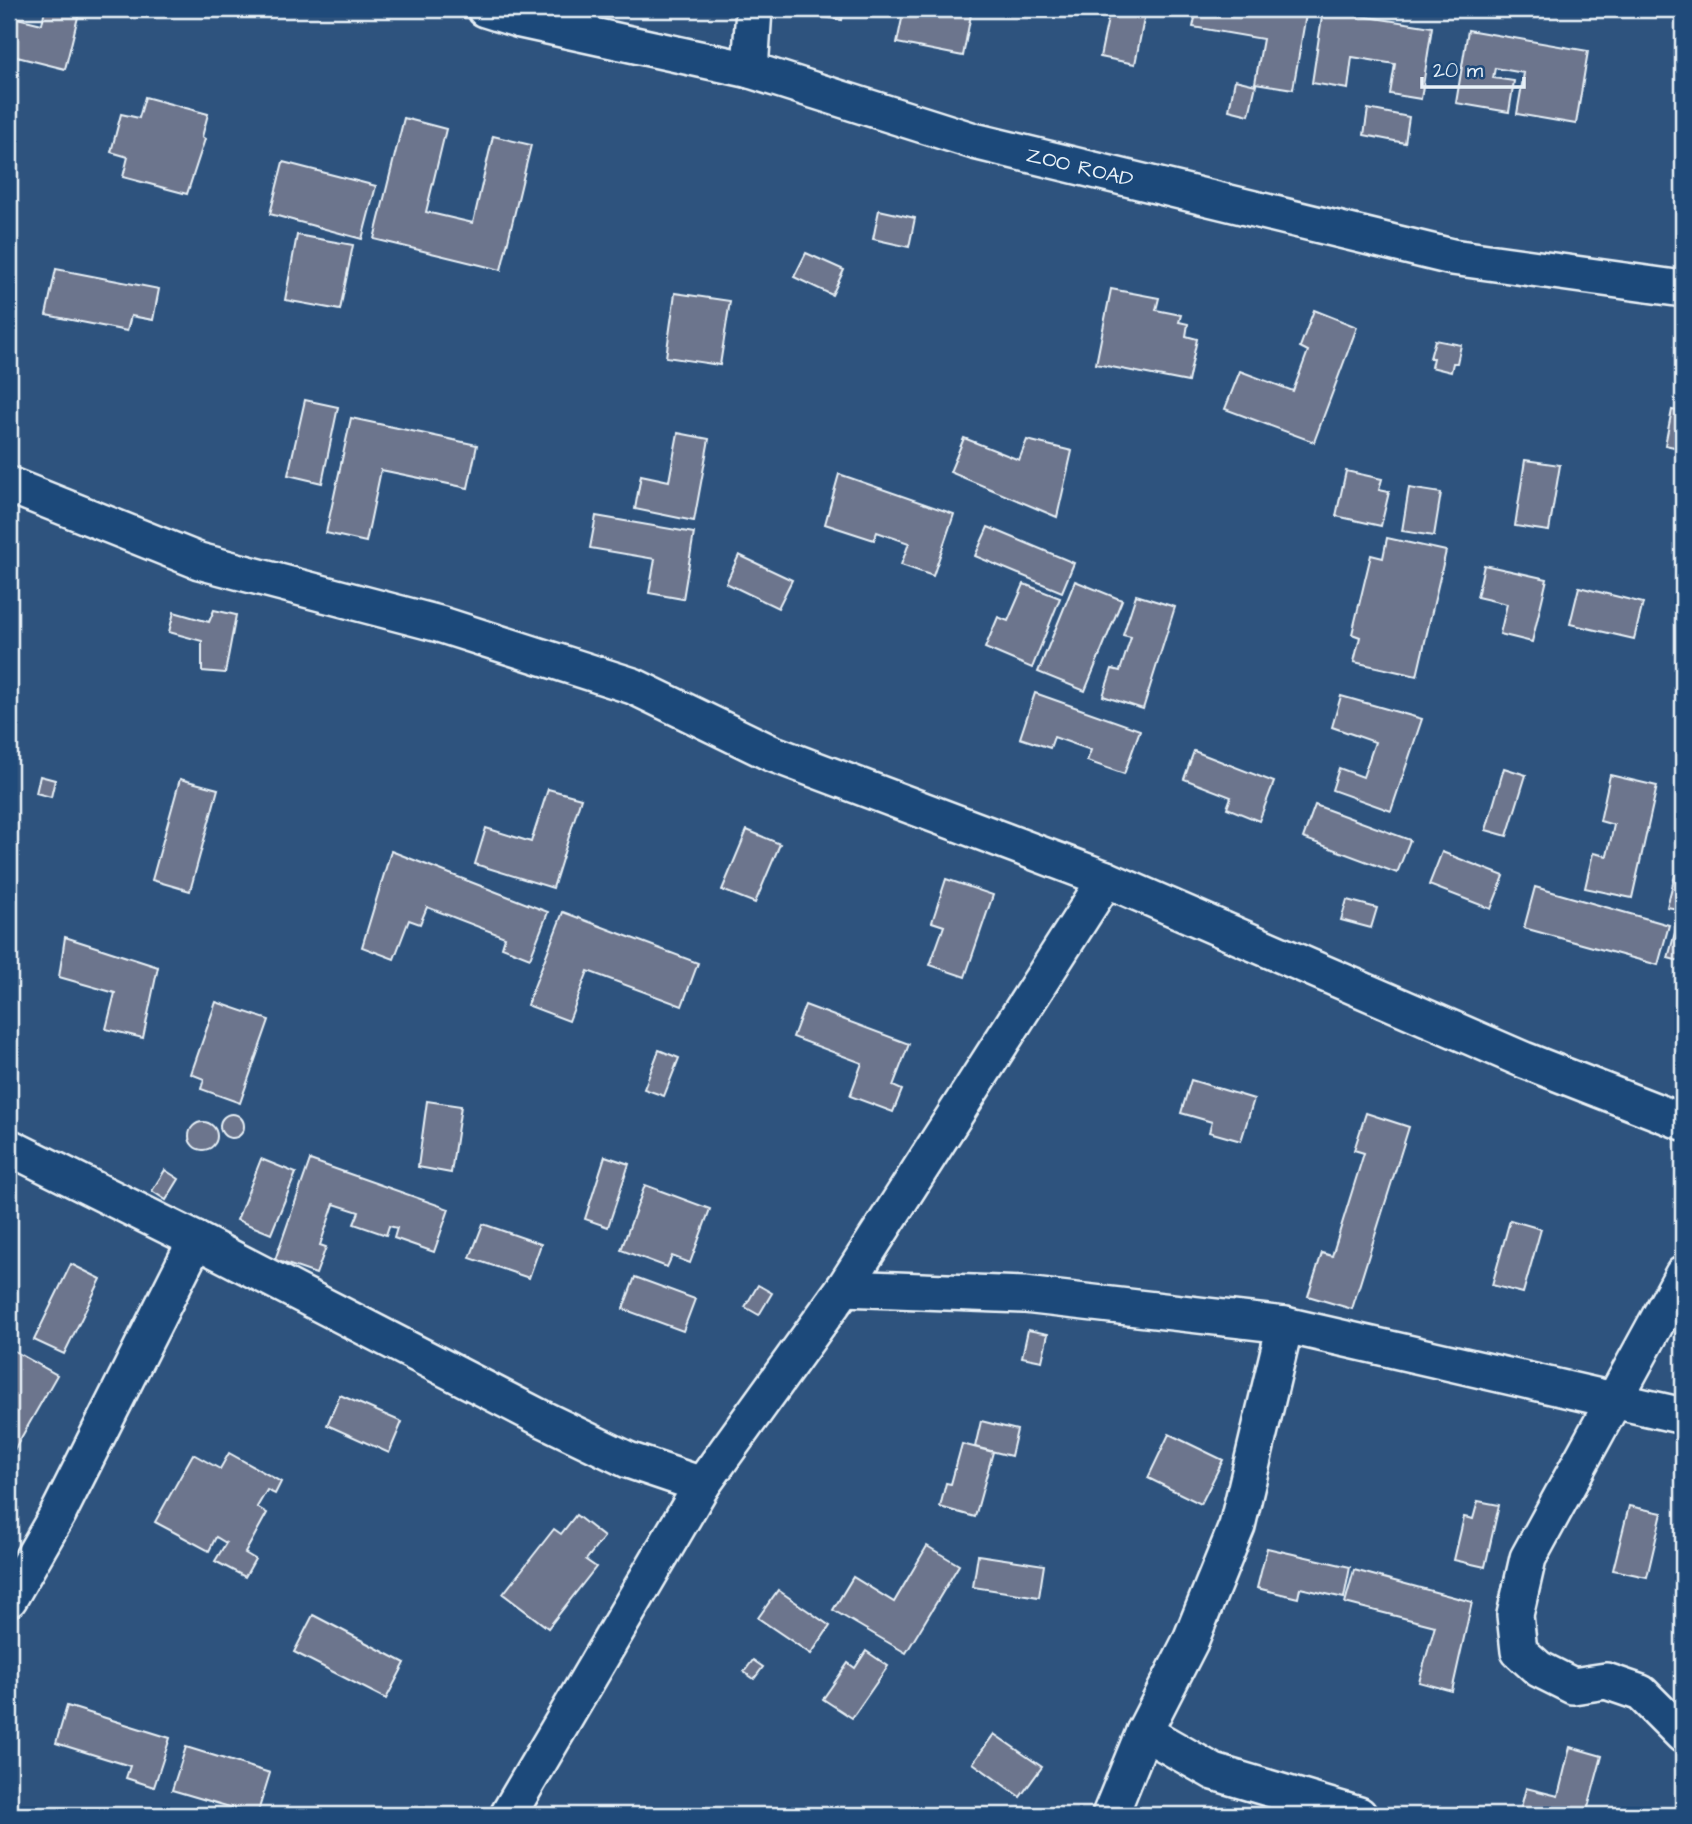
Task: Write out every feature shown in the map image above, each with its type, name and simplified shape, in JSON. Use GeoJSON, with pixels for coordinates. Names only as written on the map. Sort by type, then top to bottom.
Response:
{"type":"FeatureCollection","features":[{"type":"Feature","properties":{"kind":"street","name":"ZOO ROAD"},"geometry":{"type":"LineString","coordinates":[[485,9],[520,20],[750,70],[974,141],[1452,257],[1683,289]]}},
{"type":"Feature","properties":{"kind":"street"},"geometry":{"type":"LineString","coordinates":[[750,70],[754,9]]}},
{"type":"Feature","properties":{"kind":"street"},"geometry":{"type":"LineString","coordinates":[[9,485],[199,561],[439,624],[634,686],[771,753],[1106,878],[1524,1060],[1683,1122]]}},
{"type":"Feature","properties":{"kind":"street"},"geometry":{"type":"LineString","coordinates":[[508,1815],[702,1485],[844,1288],[1106,878]]}},
{"type":"Feature","properties":{"kind":"street"},"geometry":{"type":"LineString","coordinates":[[9,1147],[555,1425],[628,1460],[702,1485]]}},
{"type":"Feature","properties":{"kind":"street"},"geometry":{"type":"LineString","coordinates":[[9,1599],[59,1512],[196,1240]]}},
{"type":"Feature","properties":{"kind":"street"},"geometry":{"type":"LineString","coordinates":[[1683,1274],[1528,1558],[1515,1615],[1518,1651],[1539,1669],[1573,1686],[1605,1681],[1641,1693],[1683,1735]]}},
{"type":"Feature","properties":{"kind":"street"},"geometry":{"type":"LineString","coordinates":[[844,1288],[1024,1294],[1286,1325],[1683,1416]]}},
{"type":"Feature","properties":{"kind":"street"},"geometry":{"type":"LineString","coordinates":[[1110,1815],[1144,1732],[1190,1642],[1237,1526],[1286,1325]]}},
{"type":"Feature","properties":{"kind":"street"},"geometry":{"type":"LineString","coordinates":[[1144,1732],[1214,1772],[1359,1815]]}},
{"type":"Feature","properties":{"kind":"building"},"geometry":{"type":"Polygon","coordinates":[[[45,9],[63,9],[79,13],[65,69],[9,55],[9,16],[42,24],[45,9]]]}},
{"type":"Feature","properties":{"kind":"building"},"geometry":{"type":"Polygon","coordinates":[[[807,9],[844,9],[842,20],[806,14],[807,9]]]}},
{"type":"Feature","properties":{"kind":"building"},"geometry":{"type":"Polygon","coordinates":[[[904,9],[972,9],[963,56],[897,43],[904,9]]]}},
{"type":"Feature","properties":{"kind":"building"},"geometry":{"type":"Polygon","coordinates":[[[1110,9],[1146,9],[1135,64],[1100,57],[1110,9]]]}},
{"type":"Feature","properties":{"kind":"building"},"geometry":{"type":"Polygon","coordinates":[[[1197,9],[1307,9],[1293,89],[1255,83],[1263,39],[1193,27],[1197,9]]]}},
{"type":"Feature","properties":{"kind":"building"},"geometry":{"type":"Polygon","coordinates":[[[1323,10],[1432,27],[1421,99],[1390,94],[1395,64],[1352,57],[1348,89],[1312,83],[1323,10]]]}},
{"type":"Feature","properties":{"kind":"building"},"geometry":{"type":"Polygon","coordinates":[[[1468,30],[1588,51],[1576,124],[1517,114],[1524,73],[1495,68],[1493,78],[1514,81],[1509,112],[1456,103],[1468,30]]]}},
{"type":"Feature","properties":{"kind":"building"},"geometry":{"type":"Polygon","coordinates":[[[1235,80],[1256,85],[1249,115],[1229,110],[1235,80]]]}},
{"type":"Feature","properties":{"kind":"building"},"geometry":{"type":"Polygon","coordinates":[[[145,97],[208,114],[202,137],[205,139],[187,194],[123,177],[128,157],[111,152],[121,114],[139,118],[145,97]]]}},
{"type":"Feature","properties":{"kind":"building"},"geometry":{"type":"Polygon","coordinates":[[[1368,109],[1409,117],[1405,143],[1364,135],[1368,109]]]}},
{"type":"Feature","properties":{"kind":"building"},"geometry":{"type":"Polygon","coordinates":[[[404,118],[446,129],[426,212],[473,223],[493,136],[531,145],[501,270],[374,239],[404,118]]]}},
{"type":"Feature","properties":{"kind":"building"},"geometry":{"type":"Polygon","coordinates":[[[283,162],[376,186],[362,239],[270,214],[283,162]]]}},
{"type":"Feature","properties":{"kind":"building"},"geometry":{"type":"Polygon","coordinates":[[[879,210],[915,218],[909,247],[873,239],[879,210]]]}},
{"type":"Feature","properties":{"kind":"building"},"geometry":{"type":"Polygon","coordinates":[[[297,235],[353,245],[340,310],[285,300],[297,235]]]}},
{"type":"Feature","properties":{"kind":"building"},"geometry":{"type":"Polygon","coordinates":[[[806,253],[844,270],[832,295],[794,277],[806,253]]]}},
{"type":"Feature","properties":{"kind":"building"},"geometry":{"type":"Polygon","coordinates":[[[56,269],[159,289],[153,320],[131,316],[127,331],[46,315],[56,269]]]}},
{"type":"Feature","properties":{"kind":"building"},"geometry":{"type":"Polygon","coordinates":[[[1111,289],[1159,298],[1156,310],[1181,315],[1179,322],[1188,324],[1186,336],[1197,339],[1188,382],[1096,364],[1111,289]]]}},
{"type":"Feature","properties":{"kind":"building"},"geometry":{"type":"Polygon","coordinates":[[[675,293],[730,301],[720,365],[666,357],[675,293]]]}},
{"type":"Feature","properties":{"kind":"building"},"geometry":{"type":"Polygon","coordinates":[[[1314,310],[1357,327],[1314,442],[1225,409],[1240,371],[1293,391],[1308,351],[1300,347],[1314,310]]]}},
{"type":"Feature","properties":{"kind":"building"},"geometry":{"type":"Polygon","coordinates":[[[1435,340],[1461,345],[1457,363],[1453,363],[1451,372],[1431,367],[1433,358],[1430,358],[1435,340]]]}},
{"type":"Feature","properties":{"kind":"building"},"geometry":{"type":"Polygon","coordinates":[[[305,400],[338,407],[322,483],[288,475],[305,400]]]}},
{"type":"Feature","properties":{"kind":"building"},"geometry":{"type":"Polygon","coordinates":[[[1672,410],[1683,412],[1679,448],[1665,445],[1672,410]]]}},
{"type":"Feature","properties":{"kind":"building"},"geometry":{"type":"Polygon","coordinates":[[[351,418],[477,445],[468,488],[381,470],[366,542],[326,533],[351,418]]]}},
{"type":"Feature","properties":{"kind":"building"},"geometry":{"type":"Polygon","coordinates":[[[678,433],[709,439],[694,521],[635,509],[641,475],[669,481],[678,433]]]}},
{"type":"Feature","properties":{"kind":"building"},"geometry":{"type":"Polygon","coordinates":[[[964,438],[1019,460],[1027,440],[1072,451],[1057,517],[950,472],[964,438]]]}},
{"type":"Feature","properties":{"kind":"building"},"geometry":{"type":"Polygon","coordinates":[[[1525,460],[1560,465],[1549,531],[1515,526],[1525,460]]]}},
{"type":"Feature","properties":{"kind":"building"},"geometry":{"type":"Polygon","coordinates":[[[1346,471],[1382,479],[1379,490],[1389,492],[1381,526],[1336,516],[1346,471]]]}},
{"type":"Feature","properties":{"kind":"building"},"geometry":{"type":"Polygon","coordinates":[[[839,474],[954,514],[933,576],[901,565],[909,543],[877,532],[874,540],[825,524],[839,474]]]}},
{"type":"Feature","properties":{"kind":"building"},"geometry":{"type":"Polygon","coordinates":[[[1409,488],[1441,493],[1434,536],[1402,531],[1409,488]]]}},
{"type":"Feature","properties":{"kind":"building"},"geometry":{"type":"Polygon","coordinates":[[[596,516],[694,533],[683,599],[649,593],[655,559],[590,548],[596,516]]]}},
{"type":"Feature","properties":{"kind":"building"},"geometry":{"type":"Polygon","coordinates":[[[988,527],[1074,563],[1062,592],[975,556],[988,527]]]}},
{"type":"Feature","properties":{"kind":"building"},"geometry":{"type":"Polygon","coordinates":[[[1387,538],[1446,551],[1417,676],[1354,662],[1360,637],[1352,634],[1371,555],[1383,558],[1387,538]]]}},
{"type":"Feature","properties":{"kind":"building"},"geometry":{"type":"Polygon","coordinates":[[[739,555],[792,580],[778,608],[726,583],[739,555]]]}},
{"type":"Feature","properties":{"kind":"building"},"geometry":{"type":"Polygon","coordinates":[[[1484,565],[1547,579],[1532,642],[1500,634],[1507,604],[1477,597],[1484,565]]]}},
{"type":"Feature","properties":{"kind":"building"},"geometry":{"type":"Polygon","coordinates":[[[1075,581],[1122,600],[1085,691],[1038,672],[1075,581]]]}},
{"type":"Feature","properties":{"kind":"building"},"geometry":{"type":"Polygon","coordinates":[[[1024,584],[1060,598],[1032,668],[985,648],[998,617],[1008,621],[1024,584]]]}},
{"type":"Feature","properties":{"kind":"building"},"geometry":{"type":"Polygon","coordinates":[[[1579,587],[1643,603],[1634,639],[1570,624],[1579,587]]]}},
{"type":"Feature","properties":{"kind":"building"},"geometry":{"type":"Polygon","coordinates":[[[1136,595],[1175,607],[1143,709],[1103,696],[1112,669],[1120,671],[1131,637],[1123,635],[1136,595]]]}},
{"type":"Feature","properties":{"kind":"building"},"geometry":{"type":"Polygon","coordinates":[[[214,610],[236,615],[225,673],[202,671],[202,641],[169,632],[174,612],[209,622],[214,610]]]}},
{"type":"Feature","properties":{"kind":"building"},"geometry":{"type":"Polygon","coordinates":[[[1035,693],[1140,730],[1124,774],[1087,761],[1091,750],[1054,737],[1050,748],[1020,738],[1035,693]]]}},
{"type":"Feature","properties":{"kind":"building"},"geometry":{"type":"Polygon","coordinates":[[[1341,696],[1422,719],[1391,811],[1332,790],[1339,768],[1363,777],[1375,742],[1332,727],[1341,696]]]}},
{"type":"Feature","properties":{"kind":"building"},"geometry":{"type":"Polygon","coordinates":[[[1194,751],[1274,782],[1259,821],[1227,808],[1231,797],[1184,779],[1194,751]]]}},
{"type":"Feature","properties":{"kind":"building"},"geometry":{"type":"Polygon","coordinates":[[[1504,768],[1526,775],[1507,836],[1486,830],[1504,768]]]}},
{"type":"Feature","properties":{"kind":"building"},"geometry":{"type":"Polygon","coordinates":[[[1610,775],[1657,786],[1632,898],[1585,888],[1593,853],[1607,856],[1614,825],[1600,821],[1610,775]]]}},
{"type":"Feature","properties":{"kind":"building"},"geometry":{"type":"Polygon","coordinates":[[[40,776],[55,780],[51,797],[36,793],[40,776]]]}},
{"type":"Feature","properties":{"kind":"building"},"geometry":{"type":"Polygon","coordinates":[[[180,779],[218,789],[190,891],[152,880],[180,779]]]}},
{"type":"Feature","properties":{"kind":"building"},"geometry":{"type":"Polygon","coordinates":[[[548,789],[581,798],[553,888],[475,864],[486,828],[531,842],[548,789]]]}},
{"type":"Feature","properties":{"kind":"building"},"geometry":{"type":"Polygon","coordinates":[[[1315,805],[1410,840],[1397,873],[1303,838],[1315,805]]]}},
{"type":"Feature","properties":{"kind":"building"},"geometry":{"type":"Polygon","coordinates":[[[747,830],[780,844],[755,903],[722,890],[747,830]]]}},
{"type":"Feature","properties":{"kind":"building"},"geometry":{"type":"Polygon","coordinates":[[[391,851],[548,912],[530,958],[502,947],[505,937],[427,907],[420,924],[409,920],[394,959],[362,947],[391,851]]]}},
{"type":"Feature","properties":{"kind":"building"},"geometry":{"type":"Polygon","coordinates":[[[1442,852],[1504,876],[1491,909],[1429,885],[1442,852]]]}},
{"type":"Feature","properties":{"kind":"building"},"geometry":{"type":"Polygon","coordinates":[[[1675,875],[1683,877],[1683,910],[1667,907],[1675,875]]]}},
{"type":"Feature","properties":{"kind":"building"},"geometry":{"type":"Polygon","coordinates":[[[946,879],[993,895],[965,977],[930,965],[944,926],[932,922],[946,879]]]}},
{"type":"Feature","properties":{"kind":"building"},"geometry":{"type":"Polygon","coordinates":[[[1535,887],[1669,925],[1658,965],[1524,928],[1535,887]]]}},
{"type":"Feature","properties":{"kind":"building"},"geometry":{"type":"Polygon","coordinates":[[[1347,900],[1377,908],[1371,928],[1341,920],[1347,900]]]}},
{"type":"Feature","properties":{"kind":"building"},"geometry":{"type":"Polygon","coordinates":[[[563,912],[698,963],[682,1006],[588,971],[569,1021],[527,1005],[563,912]]]}},
{"type":"Feature","properties":{"kind":"building"},"geometry":{"type":"Polygon","coordinates":[[[1676,929],[1683,931],[1683,962],[1668,958],[1676,929]]]}},
{"type":"Feature","properties":{"kind":"building"},"geometry":{"type":"Polygon","coordinates":[[[65,937],[158,967],[143,1038],[106,1029],[115,993],[59,977],[65,937]]]}},
{"type":"Feature","properties":{"kind":"building"},"geometry":{"type":"Polygon","coordinates":[[[216,1002],[269,1020],[240,1103],[201,1089],[204,1079],[191,1074],[216,1002]]]}},
{"type":"Feature","properties":{"kind":"building"},"geometry":{"type":"Polygon","coordinates":[[[805,1005],[909,1044],[893,1086],[902,1090],[893,1112],[850,1096],[862,1063],[793,1037],[805,1005]]]}},
{"type":"Feature","properties":{"kind":"building"},"geometry":{"type":"Polygon","coordinates":[[[659,1050],[679,1058],[664,1096],[644,1089],[659,1050]]]}},
{"type":"Feature","properties":{"kind":"building"},"geometry":{"type":"Polygon","coordinates":[[[1191,1080],[1254,1099],[1241,1141],[1209,1132],[1212,1122],[1181,1113],[1191,1080]]]}},
{"type":"Feature","properties":{"kind":"building"},"geometry":{"type":"Polygon","coordinates":[[[427,1101],[461,1106],[451,1173],[418,1167],[427,1101]]]}},
{"type":"Feature","properties":{"kind":"building"},"geometry":{"type":"Polygon","coordinates":[[[1366,1113],[1409,1127],[1352,1309],[1308,1296],[1322,1253],[1332,1256],[1364,1153],[1354,1150],[1366,1113]]]}},
{"type":"Feature","properties":{"kind":"building"},"geometry":{"type":"Polygon","coordinates":[[[232,1114],[240,1118],[244,1126],[240,1134],[232,1138],[224,1134],[220,1126],[224,1118],[232,1114]]]}},
{"type":"Feature","properties":{"kind":"building"},"geometry":{"type":"Polygon","coordinates":[[[203,1122],[213,1126],[217,1136],[213,1146],[203,1150],[193,1146],[189,1136],[193,1126],[203,1122]]]}},
{"type":"Feature","properties":{"kind":"building"},"geometry":{"type":"Polygon","coordinates":[[[605,1156],[629,1164],[608,1227],[585,1219],[605,1156]]]}},
{"type":"Feature","properties":{"kind":"building"},"geometry":{"type":"Polygon","coordinates":[[[261,1159],[296,1173],[271,1234],[237,1220],[261,1159]]]}},
{"type":"Feature","properties":{"kind":"building"},"geometry":{"type":"Polygon","coordinates":[[[310,1160],[449,1209],[434,1252],[394,1238],[397,1228],[389,1226],[386,1235],[354,1224],[359,1212],[334,1204],[320,1245],[326,1247],[316,1274],[275,1260],[310,1160]]]}},
{"type":"Feature","properties":{"kind":"building"},"geometry":{"type":"Polygon","coordinates":[[[165,1170],[179,1179],[166,1200],[152,1191],[165,1170]]]}},
{"type":"Feature","properties":{"kind":"building"},"geometry":{"type":"Polygon","coordinates":[[[645,1185],[710,1209],[690,1263],[672,1256],[667,1267],[621,1250],[645,1185]]]}},
{"type":"Feature","properties":{"kind":"building"},"geometry":{"type":"Polygon","coordinates":[[[1510,1220],[1541,1229],[1523,1293],[1492,1285],[1510,1220]]]}},
{"type":"Feature","properties":{"kind":"building"},"geometry":{"type":"Polygon","coordinates":[[[483,1224],[541,1244],[529,1278],[470,1258],[483,1224]]]}},
{"type":"Feature","properties":{"kind":"building"},"geometry":{"type":"Polygon","coordinates":[[[71,1264],[101,1279],[64,1354],[34,1340],[71,1264]]]}},
{"type":"Feature","properties":{"kind":"building"},"geometry":{"type":"Polygon","coordinates":[[[635,1277],[695,1299],[683,1331],[623,1309],[635,1277]]]}},
{"type":"Feature","properties":{"kind":"building"},"geometry":{"type":"Polygon","coordinates":[[[758,1285],[772,1293],[759,1315],[745,1307],[758,1285]]]}},
{"type":"Feature","properties":{"kind":"building"},"geometry":{"type":"Polygon","coordinates":[[[1028,1330],[1048,1334],[1042,1361],[1022,1357],[1028,1330]]]}},
{"type":"Feature","properties":{"kind":"building"},"geometry":{"type":"Polygon","coordinates":[[[9,1348],[57,1375],[9,1459],[9,1348]]]}},
{"type":"Feature","properties":{"kind":"building"},"geometry":{"type":"Polygon","coordinates":[[[340,1395],[402,1422],[389,1453],[327,1425],[340,1395]]]}},
{"type":"Feature","properties":{"kind":"building"},"geometry":{"type":"Polygon","coordinates":[[[981,1421],[1017,1430],[1011,1456],[975,1447],[981,1421]]]}},
{"type":"Feature","properties":{"kind":"building"},"geometry":{"type":"Polygon","coordinates":[[[1169,1434],[1223,1460],[1201,1504],[1148,1478],[1169,1434]]]}},
{"type":"Feature","properties":{"kind":"building"},"geometry":{"type":"Polygon","coordinates":[[[962,1444],[993,1452],[975,1517],[940,1507],[946,1483],[951,1484],[962,1444]]]}},
{"type":"Feature","properties":{"kind":"building"},"geometry":{"type":"Polygon","coordinates":[[[229,1453],[281,1482],[275,1494],[267,1490],[257,1507],[267,1513],[245,1553],[255,1559],[245,1577],[215,1561],[226,1543],[216,1537],[209,1551],[155,1522],[193,1454],[220,1469],[229,1453]]]}},
{"type":"Feature","properties":{"kind":"building"},"geometry":{"type":"Polygon","coordinates":[[[1478,1501],[1499,1505],[1485,1567],[1454,1560],[1464,1517],[1473,1519],[1478,1501]]]}},
{"type":"Feature","properties":{"kind":"building"},"geometry":{"type":"Polygon","coordinates":[[[1629,1506],[1662,1513],[1647,1577],[1613,1570],[1629,1506]]]}},
{"type":"Feature","properties":{"kind":"building"},"geometry":{"type":"Polygon","coordinates":[[[576,1515],[604,1537],[586,1560],[596,1567],[548,1628],[503,1594],[554,1529],[561,1534],[576,1515]]]}},
{"type":"Feature","properties":{"kind":"building"},"geometry":{"type":"Polygon","coordinates":[[[927,1546],[959,1565],[906,1653],[833,1610],[853,1577],[894,1602],[927,1546]]]}},
{"type":"Feature","properties":{"kind":"building"},"geometry":{"type":"Polygon","coordinates":[[[1267,1548],[1350,1567],[1344,1598],[1300,1588],[1298,1598],[1257,1588],[1267,1548]]]}},
{"type":"Feature","properties":{"kind":"building"},"geometry":{"type":"Polygon","coordinates":[[[978,1555],[1044,1565],[1039,1597],[973,1587],[978,1555]]]}},
{"type":"Feature","properties":{"kind":"building"},"geometry":{"type":"Polygon","coordinates":[[[1354,1570],[1472,1602],[1452,1691],[1419,1682],[1435,1626],[1345,1603],[1354,1570]]]}},
{"type":"Feature","properties":{"kind":"building"},"geometry":{"type":"Polygon","coordinates":[[[778,1590],[830,1626],[811,1654],[758,1618],[778,1590]]]}},
{"type":"Feature","properties":{"kind":"building"},"geometry":{"type":"Polygon","coordinates":[[[313,1615],[405,1663],[386,1699],[294,1652],[313,1615]]]}},
{"type":"Feature","properties":{"kind":"building"},"geometry":{"type":"Polygon","coordinates":[[[866,1651],[888,1666],[852,1718],[823,1699],[848,1663],[855,1668],[866,1651]]]}},
{"type":"Feature","properties":{"kind":"building"},"geometry":{"type":"Polygon","coordinates":[[[753,1660],[763,1667],[754,1679],[744,1672],[753,1660]]]}},
{"type":"Feature","properties":{"kind":"building"},"geometry":{"type":"Polygon","coordinates":[[[67,1706],[170,1738],[154,1787],[126,1778],[130,1766],[56,1743],[67,1706]]]}},
{"type":"Feature","properties":{"kind":"building"},"geometry":{"type":"Polygon","coordinates":[[[994,1734],[1042,1767],[1020,1797],[973,1763],[994,1734]]]}},
{"type":"Feature","properties":{"kind":"building"},"geometry":{"type":"Polygon","coordinates":[[[186,1747],[270,1773],[257,1815],[172,1790],[186,1747]]]}},
{"type":"Feature","properties":{"kind":"building"},"geometry":{"type":"Polygon","coordinates":[[[1570,1747],[1602,1756],[1586,1815],[1519,1815],[1526,1788],[1558,1796],[1570,1747]]]}}]}
